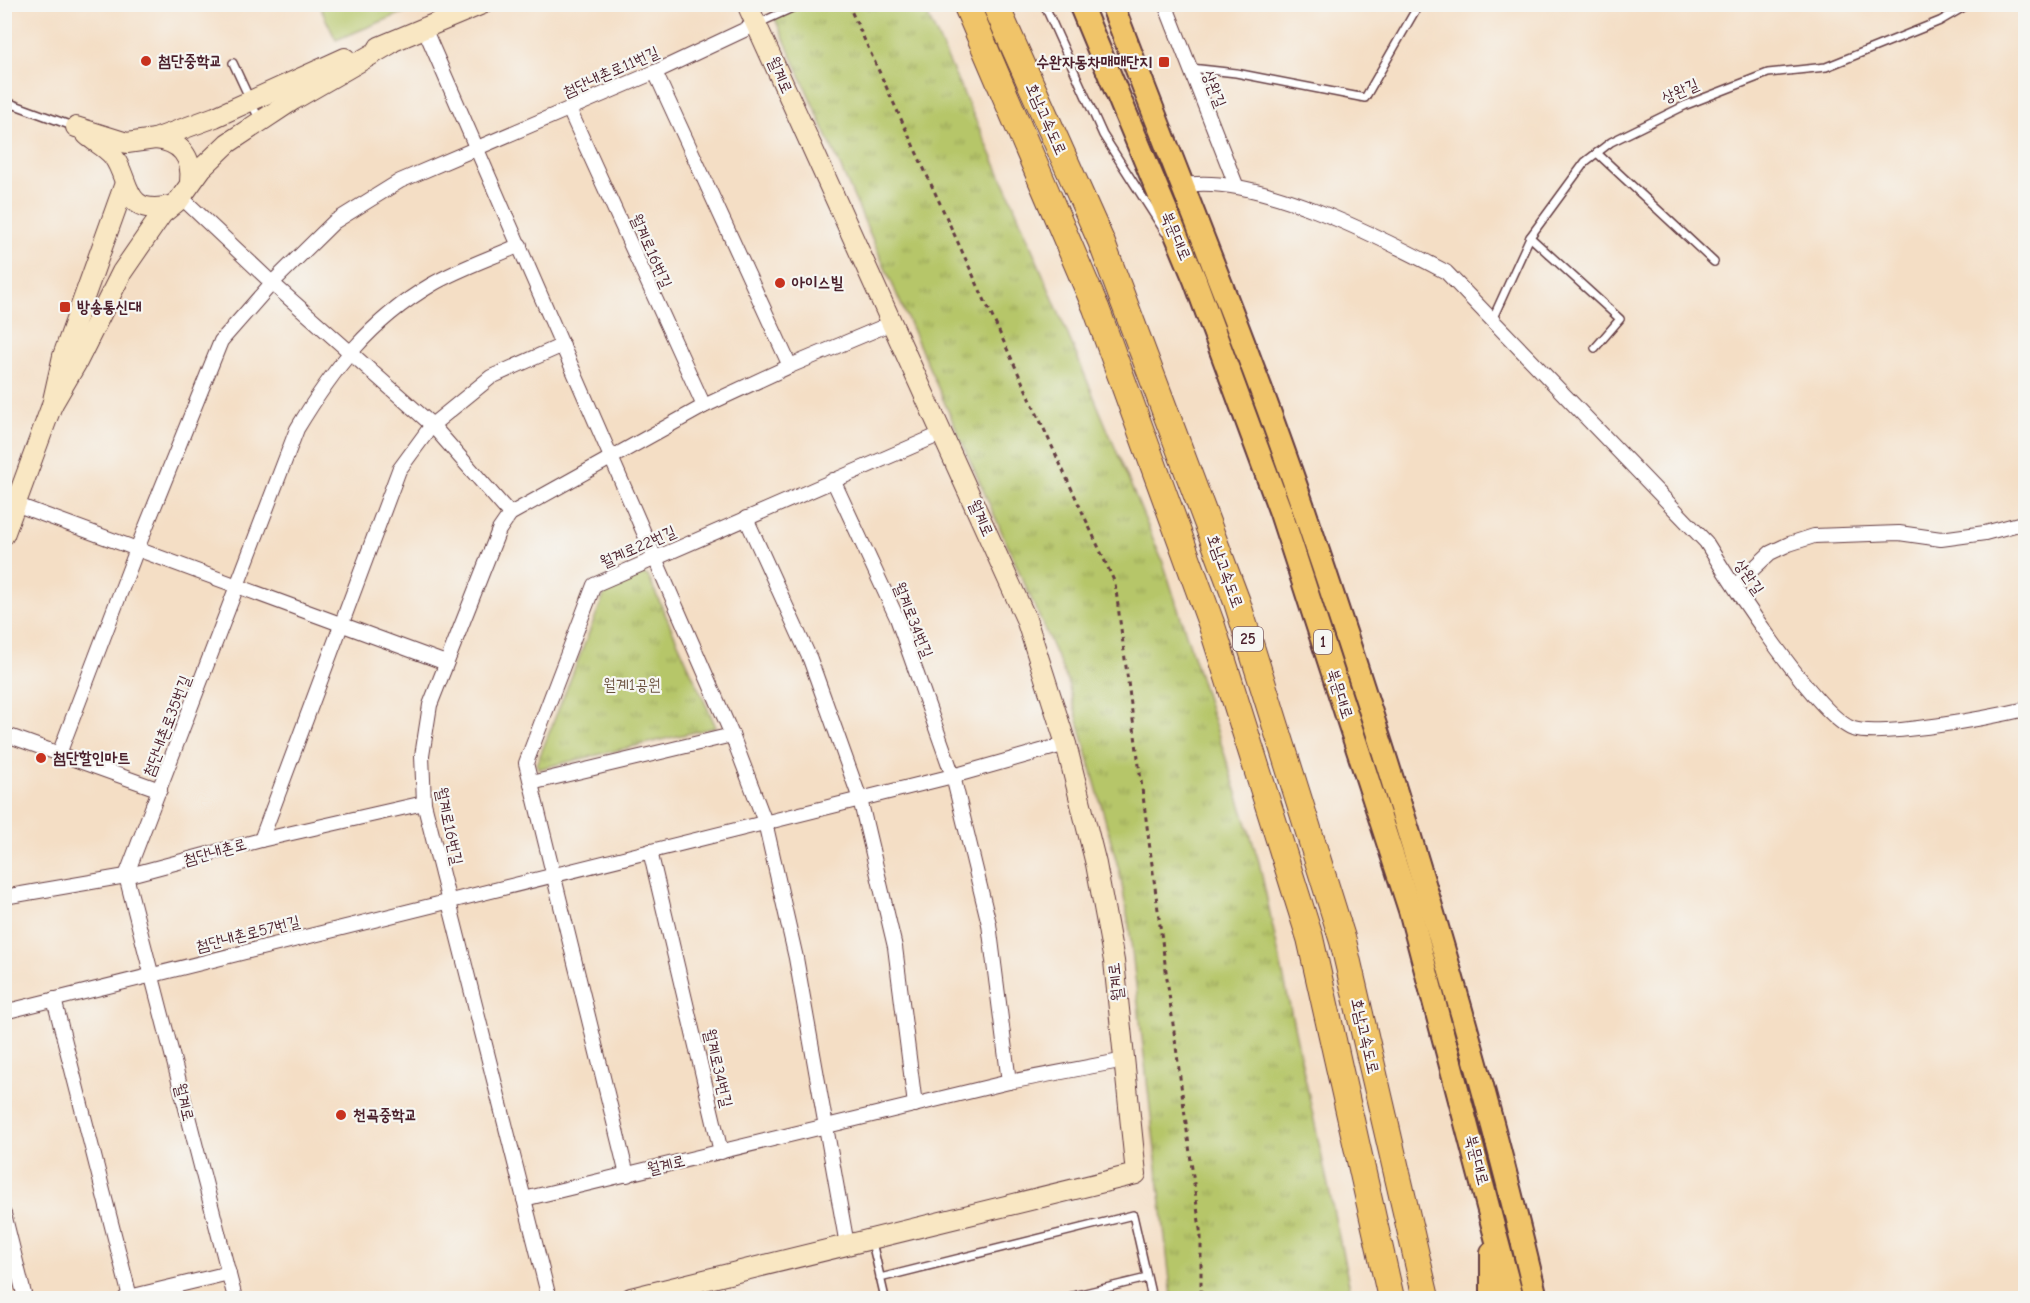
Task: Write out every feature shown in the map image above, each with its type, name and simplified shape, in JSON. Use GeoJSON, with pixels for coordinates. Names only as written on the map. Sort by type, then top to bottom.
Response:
{"type":"FeatureCollection","features":[{"type":"Feature","properties":{"kind":"highway","name":"호남고속도로"},"geometry":{"type":"LineString","coordinates":[[966,4],[1096,308],[1211,623],[1310,938],[1391,1299]]}},
{"type":"Feature","properties":{"kind":"highway","name":"호남고속도로"},"geometry":{"type":"LineString","coordinates":[[995,4],[1101,241],[1237,602],[1343,941],[1426,1299]]}},
{"type":"Feature","properties":{"kind":"main road","name":"북문대로"},"geometry":{"type":"LineString","coordinates":[[1080,4],[1195,280],[1281,513],[1410,910],[1512,1299]]}},
{"type":"Feature","properties":{"kind":"main road","name":"북문대로"},"geometry":{"type":"LineString","coordinates":[[1112,4],[1181,186],[1244,342],[1298,493],[1443,940],[1536,1299]]}},
{"type":"Feature","properties":{"kind":"main road"},"geometry":{"type":"LineString","coordinates":[[1492,1299],[1493,1222]]}},
{"type":"Feature","properties":{"kind":"main road"},"geometry":{"type":"LineString","coordinates":[[1527,1260],[1542,1299]]}},
{"type":"Feature","properties":{"kind":"street"},"geometry":{"type":"LineString","coordinates":[[76,127],[127,143],[149,140],[199,123],[338,60],[390,44],[482,4]]}},
{"type":"Feature","properties":{"kind":"street","name":"월계로"},"geometry":{"type":"LineString","coordinates":[[631,1299],[1136,1174],[1114,961],[1096,864],[1066,744],[1026,620],[747,4]]}},
{"type":"Feature","properties":{"kind":"street","name":"상완길"},"geometry":{"type":"LineString","coordinates":[[1165,4],[1188,68],[1236,185]]}},
{"type":"Feature","properties":{"kind":"street","name":"첨단내촌로11번길"},"geometry":{"type":"LineString","coordinates":[[272,283],[334,222],[400,181],[655,72],[757,24]]}},
{"type":"Feature","properties":{"kind":"street"},"geometry":{"type":"LineString","coordinates":[[425,30],[732,735],[765,822],[796,958],[824,1127],[847,1245]]}},
{"type":"Feature","properties":{"kind":"street"},"geometry":{"type":"LineString","coordinates":[[4,536],[10,502],[52,405],[77,362],[122,272],[180,195],[228,143],[293,99],[390,44]]}},
{"type":"Feature","properties":{"kind":"street"},"geometry":{"type":"LineString","coordinates":[[655,72],[790,366]]}},
{"type":"Feature","properties":{"kind":"street","name":"월계로16번길"},"geometry":{"type":"LineString","coordinates":[[569,109],[704,406]]}},
{"type":"Feature","properties":{"kind":"street"},"geometry":{"type":"LineString","coordinates":[[76,127],[113,156],[130,196],[148,207],[180,195]]}},
{"type":"Feature","properties":{"kind":"street"},"geometry":{"type":"LineString","coordinates":[[52,405],[63,356],[123,181],[127,155],[149,140],[176,144],[189,161],[180,195]]}},
{"type":"Feature","properties":{"kind":"street","name":"상완길"},"geometry":{"type":"LineString","coordinates":[[1181,186],[1201,182],[1236,185],[1277,196],[1402,248],[1446,272],[1676,508],[1706,542],[1814,696],[1833,716],[1854,729],[1889,730],[2025,709]]}},
{"type":"Feature","properties":{"kind":"street"},"geometry":{"type":"LineString","coordinates":[[180,195],[272,283],[432,425],[510,514],[704,406],[790,366],[892,323]]}},
{"type":"Feature","properties":{"kind":"street"},"geometry":{"type":"LineString","coordinates":[[349,351],[390,312],[432,284],[520,245]]}},
{"type":"Feature","properties":{"kind":"street"},"geometry":{"type":"LineString","coordinates":[[59,754],[137,549],[221,341],[272,283]]}},
{"type":"Feature","properties":{"kind":"street"},"geometry":{"type":"LineString","coordinates":[[261,840],[399,470],[432,425],[491,377],[563,345]]}},
{"type":"Feature","properties":{"kind":"street","name":"첨단내촌로35번길"},"geometry":{"type":"LineString","coordinates":[[126,876],[239,587],[297,429],[321,389],[349,351]]}},
{"type":"Feature","properties":{"kind":"street","name":"월계로22번길"},"geometry":{"type":"LineString","coordinates":[[554,875],[526,763],[594,585],[943,433]]}},
{"type":"Feature","properties":{"kind":"street","name":"월계로34번길"},"geometry":{"type":"LineString","coordinates":[[833,480],[897,618],[953,776],[989,924],[1010,1082]]}},
{"type":"Feature","properties":{"kind":"street"},"geometry":{"type":"LineString","coordinates":[[10,502],[446,663]]}},
{"type":"Feature","properties":{"kind":"street","name":"월계로16번길"},"geometry":{"type":"LineString","coordinates":[[510,514],[499,530],[430,705],[424,746],[424,803],[549,1299]]}},
{"type":"Feature","properties":{"kind":"street"},"geometry":{"type":"LineString","coordinates":[[746,519],[810,659],[860,799],[896,946],[915,1105]]}},
{"type":"Feature","properties":{"kind":"street"},"geometry":{"type":"LineString","coordinates":[[1735,586],[1770,553],[1789,544],[1814,537],[1899,533],[1941,538],[1985,533],[2025,522]]}},
{"type":"Feature","properties":{"kind":"street"},"geometry":{"type":"LineString","coordinates":[[4,734],[160,790]]}},
{"type":"Feature","properties":{"kind":"street"},"geometry":{"type":"LineString","coordinates":[[531,783],[732,735]]}},
{"type":"Feature","properties":{"kind":"street"},"geometry":{"type":"LineString","coordinates":[[450,901],[953,776],[1066,744]]}},
{"type":"Feature","properties":{"kind":"street","name":"첨단내촌로"},"geometry":{"type":"LineString","coordinates":[[4,897],[126,876],[261,840],[424,803]]}},
{"type":"Feature","properties":{"kind":"street","name":"월계로34번길"},"geometry":{"type":"LineString","coordinates":[[650,851],[721,1152]]}},
{"type":"Feature","properties":{"kind":"street"},"geometry":{"type":"LineString","coordinates":[[554,875],[627,1174]]}},
{"type":"Feature","properties":{"kind":"street","name":"월계로"},"geometry":{"type":"LineString","coordinates":[[126,876],[235,1299]]}},
{"type":"Feature","properties":{"kind":"street","name":"첨단내촌로57번길"},"geometry":{"type":"LineString","coordinates":[[4,1012],[450,901]]}},
{"type":"Feature","properties":{"kind":"street"},"geometry":{"type":"LineString","coordinates":[[54,999],[128,1298],[229,1274]]}},
{"type":"Feature","properties":{"kind":"street","name":"월계로"},"geometry":{"type":"LineString","coordinates":[[524,1199],[1010,1082],[1125,1060]]}},
{"type":"Feature","properties":{"kind":"street"},"geometry":{"type":"LineString","coordinates":[[4,1215],[25,1299]]}},
{"type":"Feature","properties":{"kind":"lane"},"geometry":{"type":"LineString","coordinates":[[757,24],[801,4]]}},
{"type":"Feature","properties":{"kind":"lane"},"geometry":{"type":"LineString","coordinates":[[1044,4],[1103,135],[1195,280]]}},
{"type":"Feature","properties":{"kind":"lane"},"geometry":{"type":"LineString","coordinates":[[1188,68],[1236,73],[1365,98],[1419,4]]}},
{"type":"Feature","properties":{"kind":"lane","name":"상완길"},"geometry":{"type":"LineString","coordinates":[[1492,321],[1530,237],[1585,162],[1611,142],[1686,105],[1768,73],[1826,67],[1940,21],[1969,4]]}},
{"type":"Feature","properties":{"kind":"lane"},"geometry":{"type":"LineString","coordinates":[[233,63],[260,122]]}},
{"type":"Feature","properties":{"kind":"lane"},"geometry":{"type":"LineString","coordinates":[[4,101],[76,127]]}},
{"type":"Feature","properties":{"kind":"lane"},"geometry":{"type":"LineString","coordinates":[[1597,153],[1714,262]]}},
{"type":"Feature","properties":{"kind":"lane"},"geometry":{"type":"LineString","coordinates":[[1530,237],[1620,319],[1594,348]]}},
{"type":"Feature","properties":{"kind":"lane"},"geometry":{"type":"LineString","coordinates":[[880,1278],[1132,1215],[1152,1299]]}},
{"type":"Feature","properties":{"kind":"lane"},"geometry":{"type":"LineString","coordinates":[[872,1239],[885,1299]]}},
{"type":"Feature","properties":{"kind":"lane"},"geometry":{"type":"LineString","coordinates":[[1064,1299],[1147,1278]]}},
{"type":"Feature","properties":{"kind":"path"},"geometry":{"type":"LineString","coordinates":[[848,4],[1115,583],[1201,1237],[1201,1299]]}},
{"type":"Feature","properties":{"kind":"green space"},"geometry":{"type":"Polygon","coordinates":[[[319,5],[422,5],[336,40],[319,5]]]}},
{"type":"Feature","properties":{"kind":"green space"},"geometry":{"type":"Polygon","coordinates":[[[769,5],[923,5],[1008,191],[1164,565],[1259,862],[1352,1298],[1172,1298],[1129,925],[1120,874],[1067,680],[769,5]]]}},
{"type":"Feature","properties":{"kind":"green space","name":"월계1공원"},"geometry":{"type":"Polygon","coordinates":[[[643,574],[648,576],[716,727],[538,769],[537,763],[606,590],[643,574]]]}},
{"type":"Feature","properties":{"kind":"place","name":"첨단중학교"},"geometry":{"type":"Point","coordinates":[146,61]}},
{"type":"Feature","properties":{"kind":"place","name":"수완자동차매매단지"},"geometry":{"type":"Point","coordinates":[1164,62]}},
{"type":"Feature","properties":{"kind":"place","name":"아이스빌"},"geometry":{"type":"Point","coordinates":[780,283]}},
{"type":"Feature","properties":{"kind":"place","name":"방송통신대"},"geometry":{"type":"Point","coordinates":[65,307]}},
{"type":"Feature","properties":{"kind":"place","name":"첨단할인마트"},"geometry":{"type":"Point","coordinates":[41,758]}},
{"type":"Feature","properties":{"kind":"place","name":"천곡중학교"},"geometry":{"type":"Point","coordinates":[341,1115]}}]}
